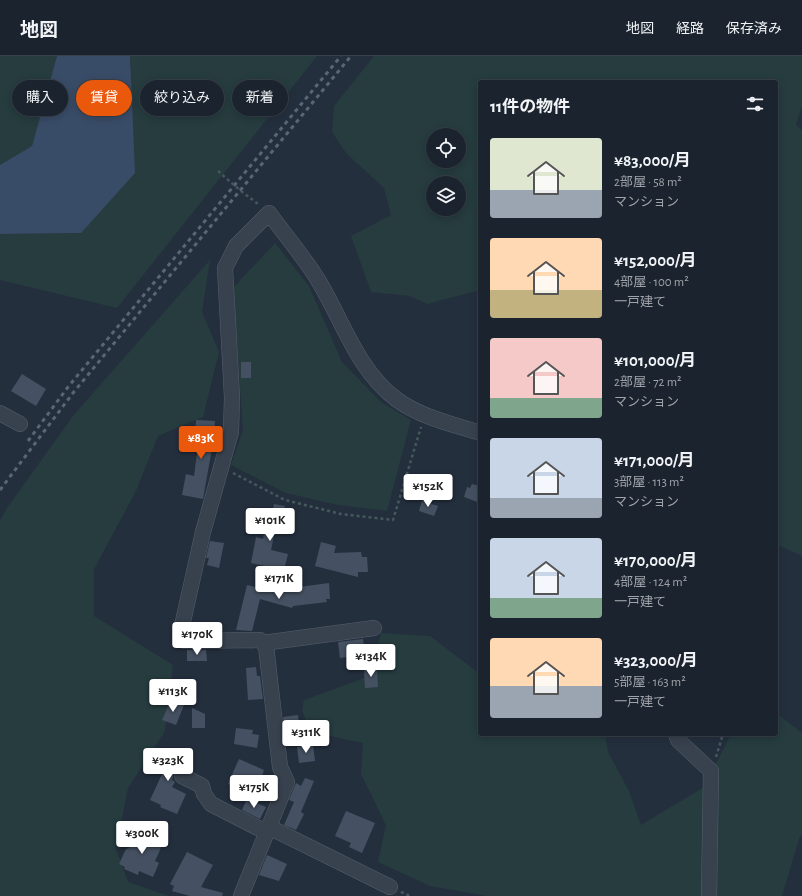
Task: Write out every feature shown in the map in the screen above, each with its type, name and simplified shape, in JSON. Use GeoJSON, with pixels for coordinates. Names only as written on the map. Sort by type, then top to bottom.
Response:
{"type":"FeatureCollection","features":[{"type":"Feature","properties":{"kind":"street"},"geometry":{"type":"LineString","coordinates":[[241,896],[287,782],[280,767],[266,646],[260,640],[184,641],[182,626],[203,532],[220,466],[231,432],[232,398],[225,268],[236,246],[269,213],[318,279],[356,350],[374,377],[395,399],[425,415],[478,432]]}},
{"type":"Feature","properties":{"kind":"street"},"geometry":{"type":"LineString","coordinates":[[0,413],[20,424]]}},
{"type":"Feature","properties":{"kind":"street"},"geometry":{"type":"LineString","coordinates":[[263,643],[374,628]]}},
{"type":"Feature","properties":{"kind":"street"},"geometry":{"type":"LineString","coordinates":[[677,736],[678,740],[711,771],[709,896]]}},
{"type":"Feature","properties":{"kind":"street"},"geometry":{"type":"LineString","coordinates":[[182,776],[202,786],[204,794],[211,804],[390,887]]}},
{"type":"Feature","properties":{"kind":"path"},"geometry":{"type":"LineString","coordinates":[[218,171],[269,213]]}},
{"type":"Feature","properties":{"kind":"path"},"geometry":{"type":"LineString","coordinates":[[220,466],[285,500],[341,514],[393,520],[425,415]]}},
{"type":"Feature","properties":{"kind":"path"},"geometry":{"type":"LineString","coordinates":[[711,771],[722,736]]}},
{"type":"Feature","properties":{"kind":"green space"},"geometry":{"type":"Polygon","coordinates":[[[0,56],[57,56],[50,80],[12,80],[12,116],[40,116],[32,146],[0,165],[0,56]]]}},
{"type":"Feature","properties":{"kind":"green space"},"geometry":{"type":"Polygon","coordinates":[[[130,56],[317,56],[288,93],[288,80],[232,80],[232,116],[269,116],[117,308],[0,280],[0,234],[81,233],[116,116],[132,116],[132,80],[127,80],[131,67],[130,56]]]}},
{"type":"Feature","properties":{"kind":"green space"},"geometry":{"type":"Polygon","coordinates":[[[374,56],[802,56],[802,106],[796,125],[802,130],[802,556],[778,545],[778,80],[478,80],[478,291],[427,304],[410,296],[371,292],[351,236],[391,215],[384,188],[346,153],[332,132],[334,106],[374,56]]]}},
{"type":"Feature","properties":{"kind":"green space"},"geometry":{"type":"Polygon","coordinates":[[[275,243],[309,286],[342,362],[381,402],[411,420],[387,511],[338,505],[286,493],[231,465],[243,430],[233,288],[275,243]]]}},
{"type":"Feature","properties":{"kind":"green space"},"geometry":{"type":"Polygon","coordinates":[[[210,260],[202,312],[219,352],[203,417],[158,436],[136,491],[94,569],[94,616],[173,665],[165,731],[128,788],[116,849],[128,882],[169,896],[0,896],[0,521],[7,508],[73,416],[210,260]]]}},
{"type":"Feature","properties":{"kind":"green space"},"geometry":{"type":"Polygon","coordinates":[[[381,633],[430,636],[478,672],[478,736],[605,736],[608,752],[629,791],[641,825],[704,787],[730,736],[778,736],[778,715],[802,733],[802,835],[800,836],[782,896],[487,896],[430,886],[378,862],[386,825],[361,774],[363,743],[310,732],[302,710],[304,700],[370,676],[381,633]]]}},
{"type":"Feature","properties":{"kind":"water"},"geometry":{"type":"Polygon","coordinates":[[[57,56],[130,56],[131,80],[76,80],[76,116],[132,116],[132,103],[135,173],[81,233],[0,234],[0,165],[32,146],[40,116],[68,116],[68,80],[50,80],[57,56]]]}},
{"type":"Feature","properties":{"kind":"building"},"geometry":{"type":"Polygon","coordinates":[[[241,362],[251,362],[251,378],[241,378],[241,362]]]}},
{"type":"Feature","properties":{"kind":"building"},"geometry":{"type":"Polygon","coordinates":[[[22,374],[46,389],[36,406],[11,391],[22,374]]]}},
{"type":"Feature","properties":{"kind":"building"},"geometry":{"type":"Polygon","coordinates":[[[196,420],[215,421],[214,437],[203,499],[182,495],[186,474],[194,476],[199,437],[195,437],[196,420]]]}},
{"type":"Feature","properties":{"kind":"building"},"geometry":{"type":"Polygon","coordinates":[[[472,484],[478,486],[478,502],[464,497],[467,487],[470,488],[472,484]]]}},
{"type":"Feature","properties":{"kind":"building"},"geometry":{"type":"Polygon","coordinates":[[[422,501],[438,506],[434,516],[419,511],[422,501]]]}},
{"type":"Feature","properties":{"kind":"building"},"geometry":{"type":"Polygon","coordinates":[[[274,504],[285,506],[281,528],[276,527],[271,550],[288,554],[284,570],[251,563],[256,537],[263,539],[267,513],[272,514],[274,504]]]}},
{"type":"Feature","properties":{"kind":"building"},"geometry":{"type":"Polygon","coordinates":[[[210,541],[224,543],[219,568],[207,565],[209,558],[206,558],[210,541]]]}},
{"type":"Feature","properties":{"kind":"building"},"geometry":{"type":"Polygon","coordinates":[[[321,542],[336,546],[334,553],[361,552],[362,557],[367,557],[368,572],[358,572],[358,577],[315,566],[321,542]]]}},
{"type":"Feature","properties":{"kind":"building"},"geometry":{"type":"Polygon","coordinates":[[[277,582],[299,587],[329,583],[330,599],[326,599],[327,602],[293,606],[292,608],[260,599],[252,631],[236,630],[247,585],[274,592],[277,582]]]}},
{"type":"Feature","properties":{"kind":"building"},"geometry":{"type":"Polygon","coordinates":[[[363,639],[365,655],[340,658],[338,642],[363,639]]]}},
{"type":"Feature","properties":{"kind":"building"},"geometry":{"type":"Polygon","coordinates":[[[187,650],[206,650],[207,661],[187,661],[187,650]]]}},
{"type":"Feature","properties":{"kind":"building"},"geometry":{"type":"Polygon","coordinates":[[[256,667],[257,676],[260,676],[263,699],[248,700],[246,668],[256,667]]]}},
{"type":"Feature","properties":{"kind":"building"},"geometry":{"type":"Polygon","coordinates":[[[377,669],[378,687],[365,688],[364,670],[377,669]]]}},
{"type":"Feature","properties":{"kind":"building"},"geometry":{"type":"Polygon","coordinates":[[[173,700],[184,705],[176,725],[162,720],[169,704],[171,705],[173,700]]]}},
{"type":"Feature","properties":{"kind":"building"},"geometry":{"type":"Polygon","coordinates":[[[192,708],[205,714],[205,728],[192,728],[192,708]]]}},
{"type":"Feature","properties":{"kind":"building"},"geometry":{"type":"Polygon","coordinates":[[[298,715],[300,733],[285,735],[283,717],[298,715]]]}},
{"type":"Feature","properties":{"kind":"building"},"geometry":{"type":"Polygon","coordinates":[[[236,728],[253,730],[252,734],[259,735],[257,748],[234,744],[236,728]]]}},
{"type":"Feature","properties":{"kind":"building"},"geometry":{"type":"Polygon","coordinates":[[[313,745],[315,761],[299,763],[297,747],[313,745]]]}},
{"type":"Feature","properties":{"kind":"building"},"geometry":{"type":"Polygon","coordinates":[[[160,748],[182,753],[172,780],[175,782],[172,787],[186,794],[177,814],[160,807],[161,805],[150,800],[163,772],[153,768],[160,748]]]}},
{"type":"Feature","properties":{"kind":"building"},"geometry":{"type":"Polygon","coordinates":[[[239,759],[264,770],[262,776],[265,777],[257,796],[228,784],[239,759]]]}},
{"type":"Feature","properties":{"kind":"building"},"geometry":{"type":"Polygon","coordinates":[[[305,778],[314,781],[301,812],[304,814],[296,830],[284,825],[294,802],[289,800],[296,783],[301,786],[305,778]]]}},
{"type":"Feature","properties":{"kind":"building"},"geometry":{"type":"Polygon","coordinates":[[[247,799],[266,807],[260,819],[242,810],[247,799]]]}},
{"type":"Feature","properties":{"kind":"building"},"geometry":{"type":"Polygon","coordinates":[[[346,811],[375,823],[362,853],[349,847],[351,843],[335,836],[346,811]]]}},
{"type":"Feature","properties":{"kind":"building"},"geometry":{"type":"Polygon","coordinates":[[[143,831],[164,841],[155,861],[159,863],[153,877],[139,871],[138,875],[124,869],[125,867],[119,864],[126,849],[129,848],[137,832],[142,834],[143,831]]]}},
{"type":"Feature","properties":{"kind":"building"},"geometry":{"type":"Polygon","coordinates":[[[187,852],[213,865],[201,887],[223,893],[222,896],[190,896],[172,891],[174,886],[170,884],[187,852]]]}},
{"type":"Feature","properties":{"kind":"building"},"geometry":{"type":"Polygon","coordinates":[[[267,855],[287,864],[279,881],[259,875],[267,855]]]}},
{"type":"Feature","properties":{"kind":"railway"},"geometry":{"type":"LineString","coordinates":[[28,441],[68,387],[341,56]]}},
{"type":"Feature","properties":{"kind":"railway"},"geometry":{"type":"LineString","coordinates":[[0,490],[73,393],[351,56]]}}]}
